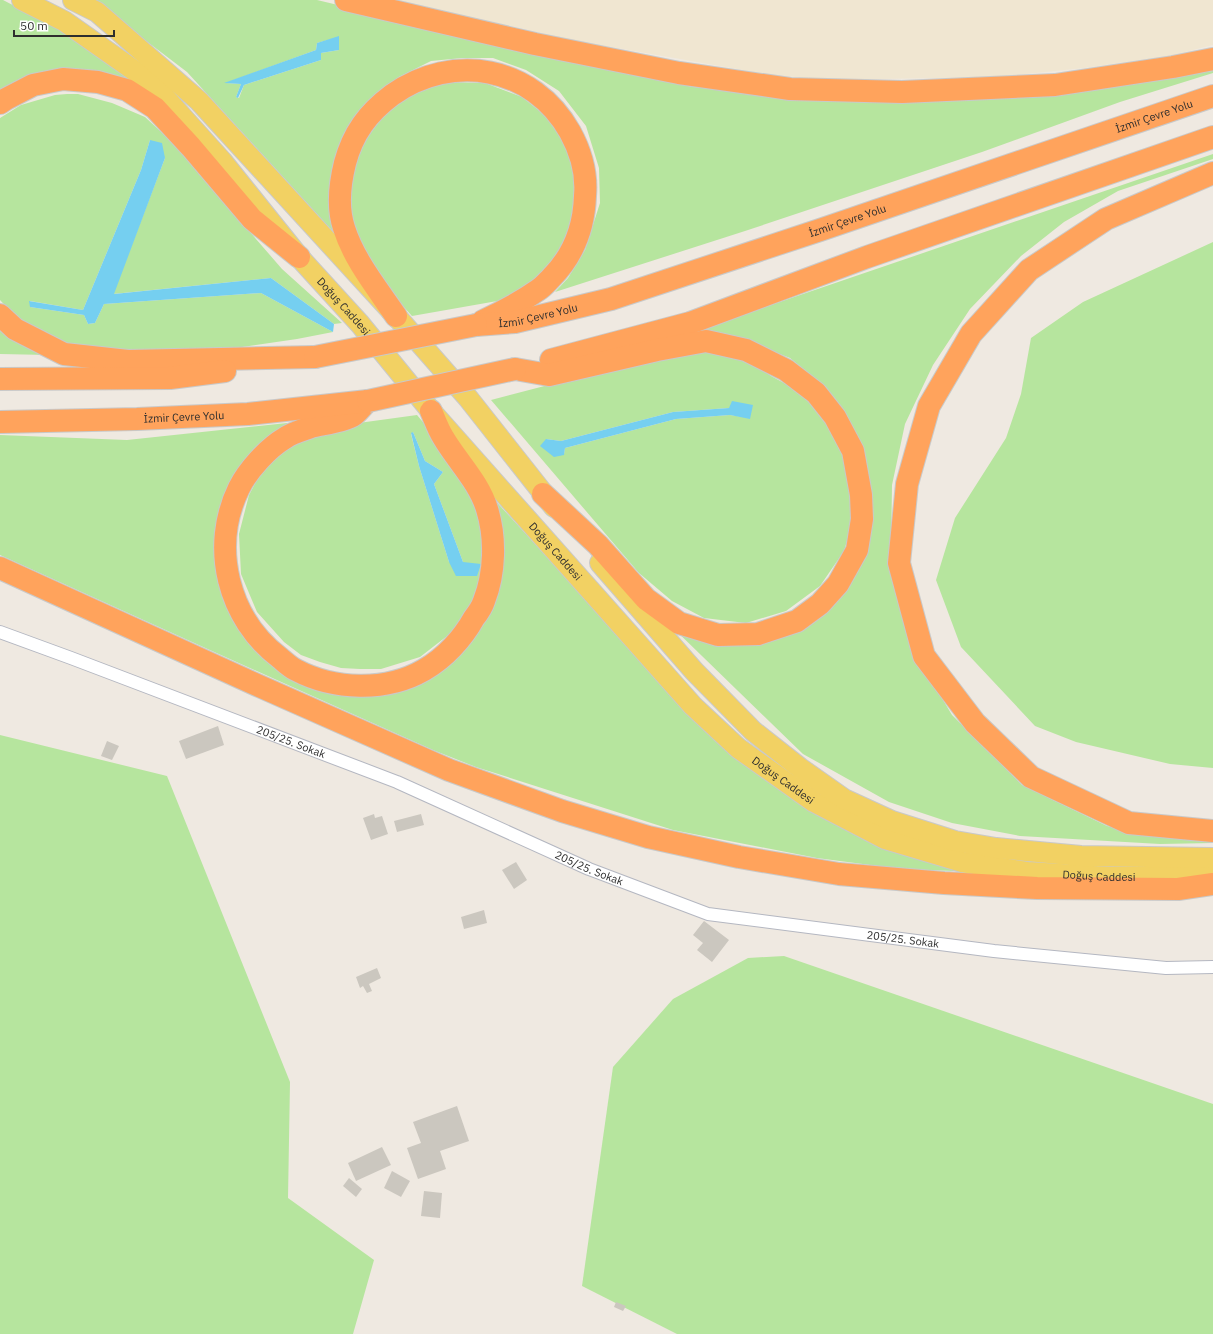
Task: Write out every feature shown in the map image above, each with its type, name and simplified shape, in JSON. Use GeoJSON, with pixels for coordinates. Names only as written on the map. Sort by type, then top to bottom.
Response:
{"type":"FeatureCollection","features":[{"type":"Feature","properties":{"kind":"highway"},"geometry":{"type":"LineString","coordinates":[[346,0],[535,44],[679,73],[790,89],[902,92],[1055,85],[1173,67],[1213,59]]}},
{"type":"Feature","properties":{"kind":"highway"},"geometry":{"type":"LineString","coordinates":[[0,379],[170,378],[315,357],[476,325],[540,290],[558,272],[570,253],[580,231],[585,211],[586,189],[584,166],[575,141],[562,118],[545,100],[525,85],[506,77],[479,70],[455,71],[430,75],[403,87],[381,103],[360,125],[348,153],[341,179],[340,206],[343,228],[355,254],[396,316]]}},
{"type":"Feature","properties":{"kind":"highway"},"geometry":{"type":"LineString","coordinates":[[0,103],[33,85],[63,79],[98,82],[127,90],[155,108],[191,147],[252,219],[299,257]]}},
{"type":"Feature","properties":{"kind":"highway","name":"İzmir Çevre Yolu"},"geometry":{"type":"LineString","coordinates":[[476,325],[514,322],[611,299],[1213,96]]}},
{"type":"Feature","properties":{"kind":"highway"},"geometry":{"type":"LineString","coordinates":[[515,369],[690,323],[874,254],[1213,136]]}},
{"type":"Feature","properties":{"kind":"highway"},"geometry":{"type":"LineString","coordinates":[[1213,173],[1106,218],[1029,270],[971,334],[929,406],[907,484],[899,563],[924,656],[975,723],[1031,777],[1129,823],[1213,831]]}},
{"type":"Feature","properties":{"kind":"highway"},"geometry":{"type":"LineString","coordinates":[[0,315],[15,329],[64,354],[128,361],[315,357]]}},
{"type":"Feature","properties":{"kind":"highway"},"geometry":{"type":"LineString","coordinates":[[515,369],[549,375],[657,350],[706,341],[746,350],[786,370],[816,393],[835,417],[853,451],[861,495],[862,520],[857,550],[838,584],[820,604],[797,621],[758,634],[718,635],[680,623],[646,598],[598,545],[542,494]]}},
{"type":"Feature","properties":{"kind":"highway","name":"İzmir Çevre Yolu"},"geometry":{"type":"LineString","coordinates":[[0,422],[137,419],[248,414],[368,400],[515,369]]}},
{"type":"Feature","properties":{"kind":"highway"},"geometry":{"type":"LineString","coordinates":[[368,400],[352,416],[311,427],[285,438],[257,461],[240,487],[229,513],[226,539],[226,568],[232,591],[243,617],[266,647],[296,670],[330,683],[364,686],[398,681],[425,670],[453,648],[469,628],[484,601],[492,574],[493,541],[487,509],[476,487],[443,436],[431,411]]}},
{"type":"Feature","properties":{"kind":"highway"},"geometry":{"type":"LineString","coordinates":[[0,568],[256,685],[449,770],[562,811],[648,837],[739,857],[838,874],[944,883],[1037,888],[1178,889],[1213,884]]}},
{"type":"Feature","properties":{"kind":"main road","name":"Doğuş Caddesi"},"geometry":{"type":"LineString","coordinates":[[22,0],[64,21],[152,83],[222,161],[299,257],[360,324],[431,411],[693,706],[738,748],[814,802],[885,839],[962,862],[1027,872],[1109,877],[1213,877]]}},
{"type":"Feature","properties":{"kind":"main road","name":"Doğuş Caddesi"},"geometry":{"type":"LineString","coordinates":[[73,0],[96,12],[198,101],[396,316],[468,398],[542,494],[621,588],[689,665],[753,731],[800,768],[844,799],[892,821],[955,841],[996,848],[1081,856],[1213,858]]}},
{"type":"Feature","properties":{"kind":"street","name":"205/25. Sokak"},"geometry":{"type":"LineString","coordinates":[[0,632],[397,782],[589,869],[708,914],[994,951],[1166,968],[1213,967]]}},
{"type":"Feature","properties":{"kind":"shaded area"},"geometry":{"type":"Polygon","coordinates":[[[397,0],[1213,0],[1213,45],[1173,55],[1084,68],[996,77],[822,80],[760,73],[577,41],[397,0]]]}},
{"type":"Feature","properties":{"kind":"green space"},"geometry":{"type":"Polygon","coordinates":[[[0,0],[3,0],[72,36],[144,89],[0,91],[0,0]]]}},
{"type":"Feature","properties":{"kind":"green space"},"geometry":{"type":"Polygon","coordinates":[[[90,0],[317,0],[577,62],[693,87],[913,103],[987,98],[1213,71],[1213,73],[1120,102],[982,152],[745,231],[555,292],[568,278],[585,250],[600,203],[599,168],[586,126],[559,91],[526,70],[493,58],[462,58],[431,61],[399,77],[369,100],[345,135],[338,237],[187,72],[99,5],[90,0]],[[339,37],[317,43],[316,50],[226,83],[241,84],[236,97],[239,98],[244,85],[321,60],[321,53],[339,50],[339,37]]]}},
{"type":"Feature","properties":{"kind":"green space"},"geometry":{"type":"Polygon","coordinates":[[[446,82],[485,83],[522,97],[552,121],[571,153],[579,189],[576,225],[536,286],[503,300],[412,316],[391,293],[371,263],[353,228],[349,190],[358,152],[379,119],[409,95],[446,82]]]}},
{"type":"Feature","properties":{"kind":"green space"},"geometry":{"type":"Polygon","coordinates":[[[78,94],[112,103],[145,117],[173,143],[282,269],[342,323],[334,324],[271,278],[113,294],[165,158],[150,140],[141,170],[83,310],[30,301],[30,307],[84,315],[88,324],[95,323],[104,304],[261,293],[333,332],[297,339],[208,352],[112,352],[58,342],[20,321],[0,300],[0,118],[21,105],[55,95],[78,94]]]}},
{"type":"Feature","properties":{"kind":"green space"},"geometry":{"type":"Polygon","coordinates":[[[1213,154],[1213,159],[1118,191],[1064,222],[1021,256],[970,309],[933,365],[905,424],[892,485],[891,549],[919,660],[952,715],[1022,785],[1107,826],[1166,838],[1213,840],[1213,843],[1160,844],[1020,836],[952,823],[889,802],[803,754],[667,622],[723,640],[827,609],[871,492],[854,429],[824,386],[790,358],[739,338],[683,335],[1213,154]]]}},
{"type":"Feature","properties":{"kind":"green space"},"geometry":{"type":"Polygon","coordinates":[[[1213,242],[1213,768],[1170,764],[1076,742],[1035,726],[961,647],[936,580],[955,518],[1006,438],[1021,394],[1031,338],[1083,302],[1213,242]]]}},
{"type":"Feature","properties":{"kind":"green space"},"geometry":{"type":"Polygon","coordinates":[[[0,320],[48,355],[0,354],[0,320]]]}},
{"type":"Feature","properties":{"kind":"green space"},"geometry":{"type":"Polygon","coordinates":[[[719,351],[744,357],[771,376],[808,396],[837,428],[856,510],[844,551],[820,586],[786,611],[746,623],[704,618],[672,601],[639,573],[491,400],[652,358],[719,351]],[[729,408],[673,412],[561,441],[546,439],[564,454],[565,448],[676,419],[730,415],[750,418],[729,408]]]}},
{"type":"Feature","properties":{"kind":"green space"},"geometry":{"type":"Polygon","coordinates":[[[417,415],[433,434],[454,465],[482,518],[485,559],[474,598],[464,615],[451,633],[420,657],[381,669],[341,668],[301,655],[284,642],[257,612],[241,574],[239,534],[249,495],[258,478],[272,461],[288,447],[344,425],[417,415]],[[413,432],[411,434],[419,466],[449,562],[463,562],[434,484],[443,472],[425,461],[413,432]]]}},
{"type":"Feature","properties":{"kind":"green space"},"geometry":{"type":"Polygon","coordinates":[[[287,423],[286,429],[253,454],[221,569],[292,671],[404,682],[486,614],[491,496],[589,603],[728,748],[981,872],[901,869],[817,858],[673,830],[476,767],[433,750],[0,555],[0,435],[127,440],[287,423]]]}},
{"type":"Feature","properties":{"kind":"green space"},"geometry":{"type":"Polygon","coordinates":[[[0,735],[167,776],[290,1082],[288,1198],[374,1260],[353,1334],[0,1334],[0,735]]]}},
{"type":"Feature","properties":{"kind":"green space"},"geometry":{"type":"Polygon","coordinates":[[[784,956],[1213,1104],[1213,1334],[677,1334],[582,1286],[613,1067],[673,999],[748,958],[784,956]]]}},
{"type":"Feature","properties":{"kind":"water"},"geometry":{"type":"Polygon","coordinates":[[[339,36],[339,50],[321,53],[321,60],[244,85],[238,98],[236,97],[241,84],[224,83],[316,50],[317,43],[339,36]]]}},
{"type":"Feature","properties":{"kind":"water"},"geometry":{"type":"Polygon","coordinates":[[[150,140],[162,143],[165,158],[114,294],[271,278],[334,324],[333,332],[261,293],[104,304],[95,323],[88,324],[84,315],[30,307],[29,301],[83,310],[141,170],[150,140]]]}},
{"type":"Feature","properties":{"kind":"water"},"geometry":{"type":"Polygon","coordinates":[[[732,401],[753,405],[750,419],[730,415],[676,419],[565,448],[564,455],[554,457],[540,446],[546,439],[561,441],[673,412],[729,408],[732,401]]]}},
{"type":"Feature","properties":{"kind":"water"},"geometry":{"type":"Polygon","coordinates":[[[413,432],[425,461],[443,472],[434,484],[463,562],[481,564],[477,576],[456,576],[449,562],[419,466],[411,433],[413,432]]]}},
{"type":"Feature","properties":{"kind":"building"},"geometry":{"type":"Polygon","coordinates":[[[218,726],[224,745],[186,759],[179,741],[218,726]]]}},
{"type":"Feature","properties":{"kind":"building"},"geometry":{"type":"Polygon","coordinates":[[[107,741],[119,746],[112,760],[101,756],[107,741]]]}},
{"type":"Feature","properties":{"kind":"building"},"geometry":{"type":"Polygon","coordinates":[[[374,814],[375,818],[382,816],[388,834],[371,840],[363,818],[374,814]]]}},
{"type":"Feature","properties":{"kind":"building"},"geometry":{"type":"Polygon","coordinates":[[[421,814],[424,825],[397,832],[394,821],[421,814]]]}},
{"type":"Feature","properties":{"kind":"building"},"geometry":{"type":"Polygon","coordinates":[[[516,862],[527,880],[514,889],[502,870],[516,862]]]}},
{"type":"Feature","properties":{"kind":"building"},"geometry":{"type":"Polygon","coordinates":[[[484,910],[487,923],[464,929],[461,917],[484,910]]]}},
{"type":"Feature","properties":{"kind":"building"},"geometry":{"type":"Polygon","coordinates":[[[704,921],[729,940],[712,962],[697,950],[703,943],[693,935],[704,921]]]}},
{"type":"Feature","properties":{"kind":"building"},"geometry":{"type":"Polygon","coordinates":[[[377,968],[381,978],[369,984],[372,991],[367,993],[363,986],[360,988],[356,977],[377,968]]]}},
{"type":"Feature","properties":{"kind":"building"},"geometry":{"type":"Polygon","coordinates":[[[457,1106],[469,1141],[440,1151],[446,1169],[418,1179],[407,1148],[421,1143],[413,1122],[457,1106]]]}},
{"type":"Feature","properties":{"kind":"building"},"geometry":{"type":"Polygon","coordinates":[[[382,1147],[391,1165],[356,1181],[348,1163],[382,1147]]]}},
{"type":"Feature","properties":{"kind":"building"},"geometry":{"type":"Polygon","coordinates":[[[392,1171],[410,1181],[401,1197],[384,1188],[392,1171]]]}},
{"type":"Feature","properties":{"kind":"building"},"geometry":{"type":"Polygon","coordinates":[[[349,1178],[362,1189],[356,1197],[343,1186],[349,1178]]]}},
{"type":"Feature","properties":{"kind":"building"},"geometry":{"type":"Polygon","coordinates":[[[424,1191],[442,1193],[440,1218],[421,1216],[424,1191]]]}},
{"type":"Feature","properties":{"kind":"building"},"geometry":{"type":"Polygon","coordinates":[[[616,1302],[626,1306],[623,1311],[614,1307],[616,1302]]]}}]}
